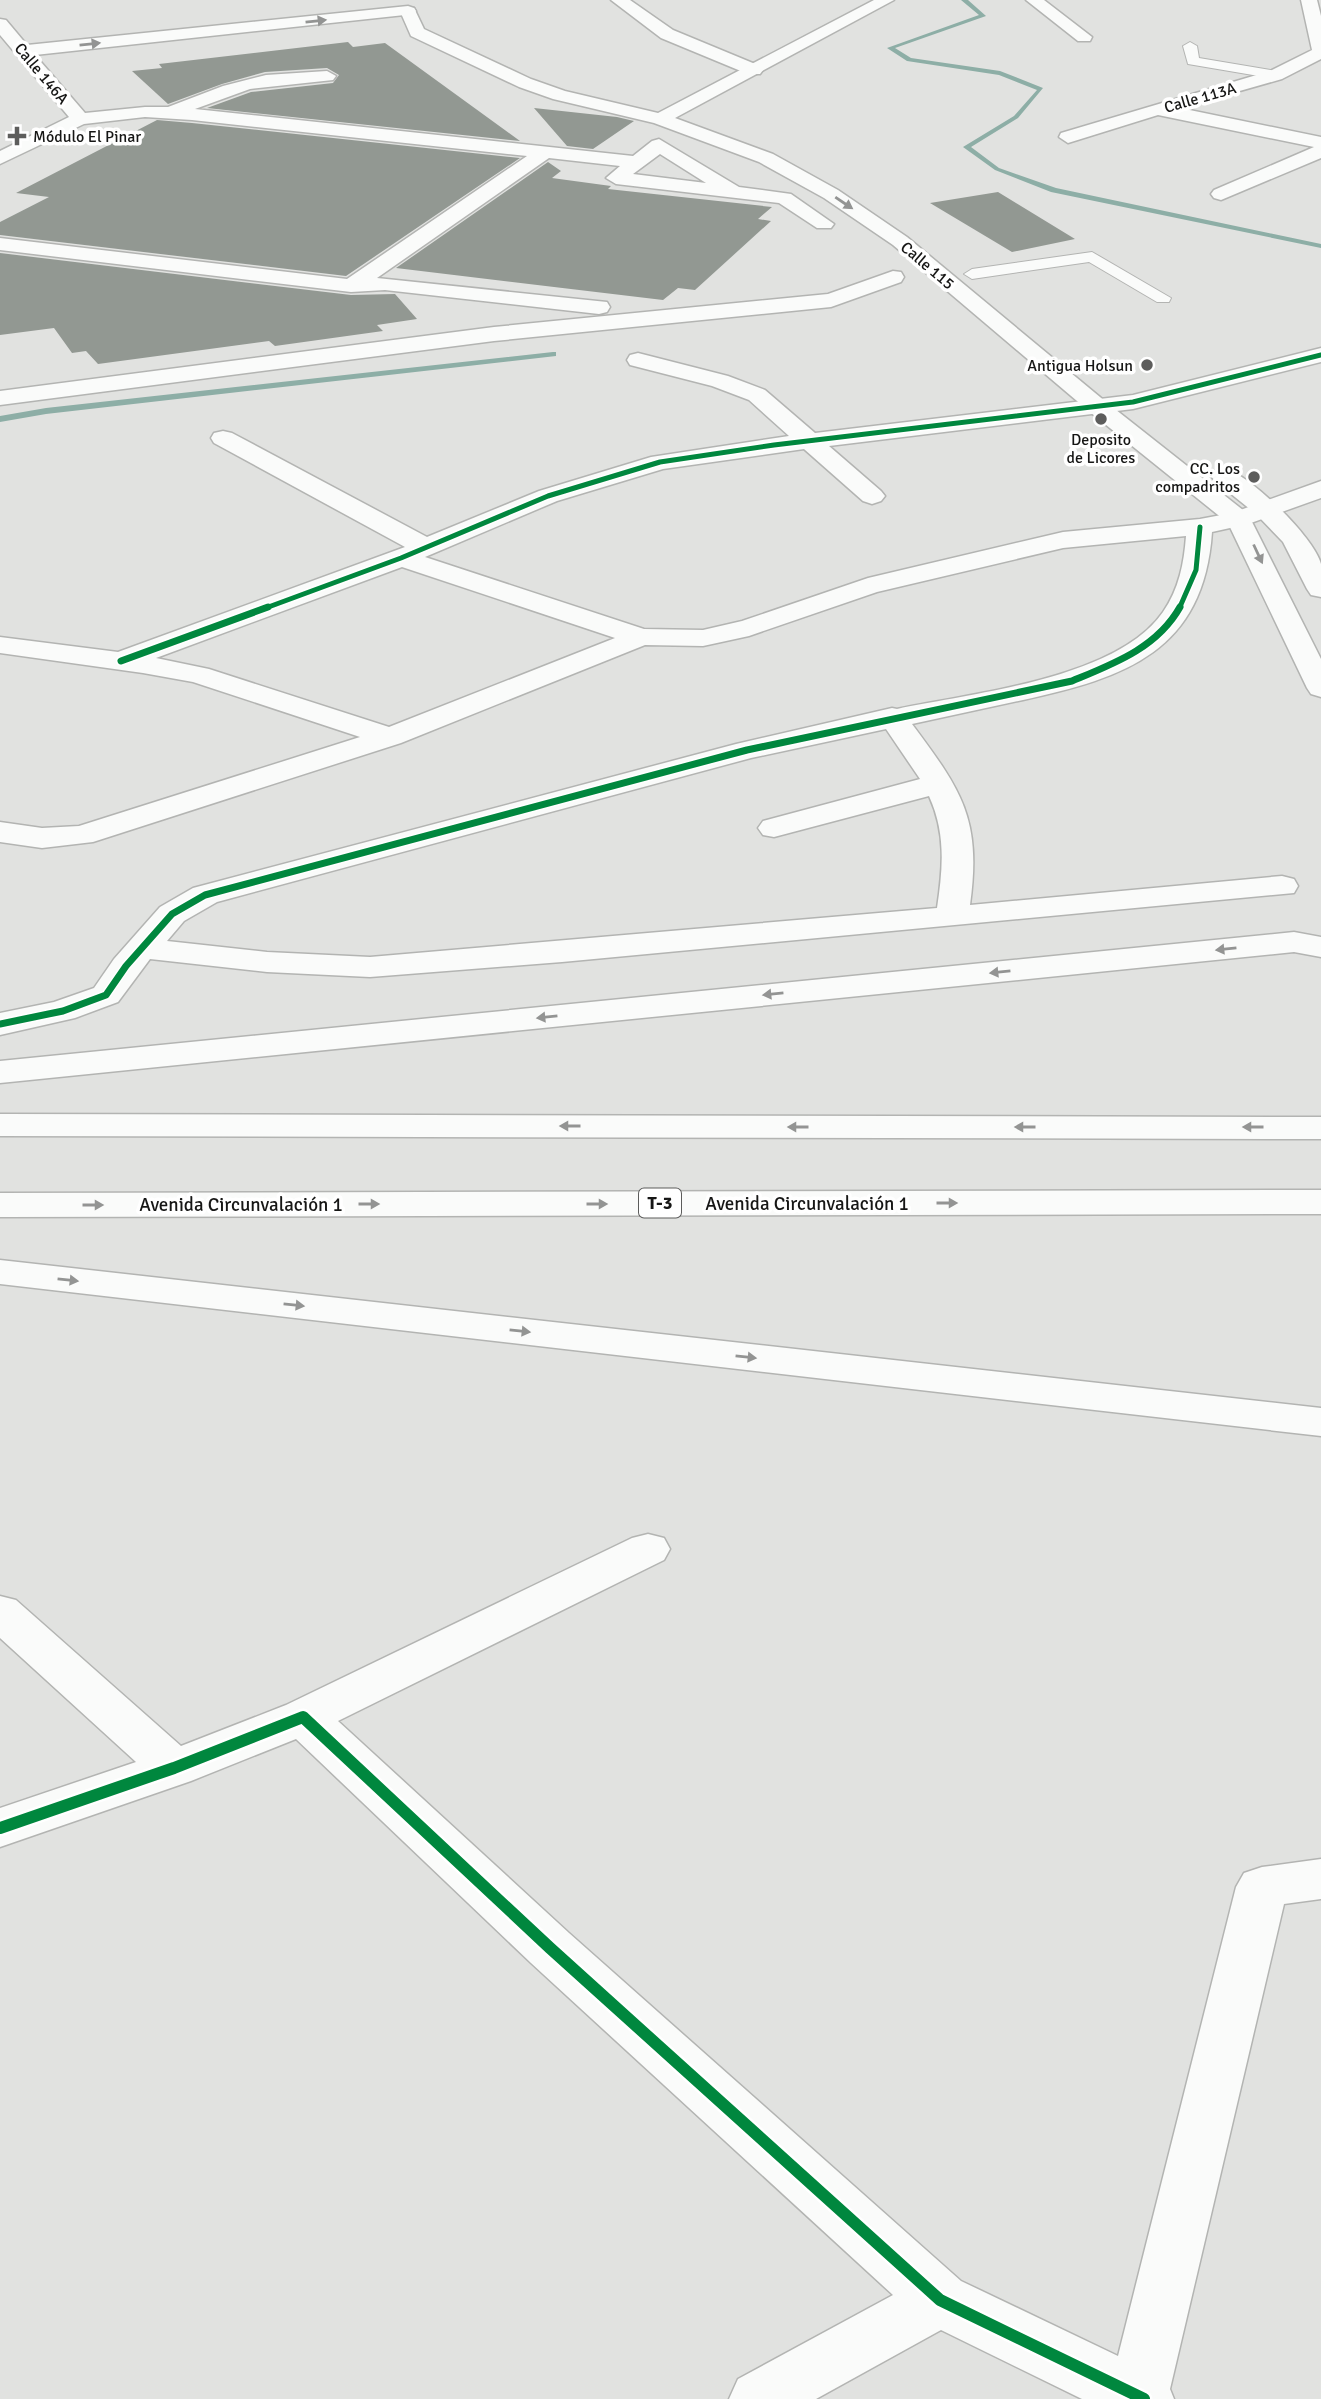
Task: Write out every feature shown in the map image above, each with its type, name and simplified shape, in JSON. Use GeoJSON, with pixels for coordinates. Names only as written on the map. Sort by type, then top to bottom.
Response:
{"type":"FeatureCollection","features":[{"type":"Feature","properties":{"kind":"street"},"geometry":{"type":"LineString","coordinates":[[11,38],[356,0]]}},
{"type":"Feature","properties":{"kind":"street"},"geometry":{"type":"LineString","coordinates":[[619,0],[667,34],[754,70]]}},
{"type":"Feature","properties":{"kind":"street"},"geometry":{"type":"LineString","coordinates":[[668,115],[886,0]]}},
{"type":"Feature","properties":{"kind":"street"},"geometry":{"type":"LineString","coordinates":[[1034,0],[1084,37]]}},
{"type":"Feature","properties":{"kind":"street","name":"Calle 113A"},"geometry":{"type":"LineString","coordinates":[[1157,109],[1276,75],[1321,52],[1309,0]]}},
{"type":"Feature","properties":{"kind":"street"},"geometry":{"type":"LineString","coordinates":[[11,38],[400,6]]}},
{"type":"Feature","properties":{"kind":"street","name":"Calle 115"},"geometry":{"type":"LineString","coordinates":[[400,6],[417,32],[525,83],[559,95],[668,115],[785,152],[858,190],[923,235],[993,291]]}},
{"type":"Feature","properties":{"kind":"street","name":"Calle 146A"},"geometry":{"type":"LineString","coordinates":[[0,158],[80,119],[11,38]]}},
{"type":"Feature","properties":{"kind":"street"},"geometry":{"type":"LineString","coordinates":[[1276,75],[1310,79]]}},
{"type":"Feature","properties":{"kind":"street"},"geometry":{"type":"LineString","coordinates":[[172,113],[216,92],[270,78],[327,76]]}},
{"type":"Feature","properties":{"kind":"street"},"geometry":{"type":"LineString","coordinates":[[1068,137],[1157,109]]}},
{"type":"Feature","properties":{"kind":"street","name":"Calle 113A"},"geometry":{"type":"LineString","coordinates":[[1157,109],[1321,143]]}},
{"type":"Feature","properties":{"kind":"street"},"geometry":{"type":"LineString","coordinates":[[80,119],[145,112],[172,113],[637,162]]}},
{"type":"Feature","properties":{"kind":"street","name":"Calle 115"},"geometry":{"type":"LineString","coordinates":[[668,115],[766,158],[831,194],[900,241],[1098,407],[1239,519],[1321,688]]}},
{"type":"Feature","properties":{"kind":"street"},"geometry":{"type":"LineString","coordinates":[[733,192],[659,145],[616,178],[733,192],[784,198],[824,224]]}},
{"type":"Feature","properties":{"kind":"street"},"geometry":{"type":"LineString","coordinates":[[351,286],[545,152]]}},
{"type":"Feature","properties":{"kind":"street"},"geometry":{"type":"LineString","coordinates":[[1221,194],[1321,152]]}},
{"type":"Feature","properties":{"kind":"street"},"geometry":{"type":"LineString","coordinates":[[0,244],[351,286],[384,284],[678,315]]}},
{"type":"Feature","properties":{"kind":"street"},"geometry":{"type":"LineString","coordinates":[[0,398],[494,334],[831,300],[893,276]]}},
{"type":"Feature","properties":{"kind":"street"},"geometry":{"type":"LineString","coordinates":[[442,290],[494,334]]}},
{"type":"Feature","properties":{"kind":"street"},"geometry":{"type":"LineString","coordinates":[[121,661],[427,548],[548,496],[660,462],[1133,402],[1321,355]]}},
{"type":"Feature","properties":{"kind":"street"},"geometry":{"type":"LineString","coordinates":[[638,360],[720,381],[757,395],[873,496]]}},
{"type":"Feature","properties":{"kind":"street"},"geometry":{"type":"LineString","coordinates":[[1112,385],[1153,419]]}},
{"type":"Feature","properties":{"kind":"street"},"geometry":{"type":"LineString","coordinates":[[223,438],[427,548]]}},
{"type":"Feature","properties":{"kind":"street"},"geometry":{"type":"LineString","coordinates":[[1204,460],[1265,509],[1294,538],[1321,589]]}},
{"type":"Feature","properties":{"kind":"street"},"geometry":{"type":"LineString","coordinates":[[401,558],[641,637],[703,638],[749,628],[868,586],[1063,540],[1200,527],[1239,519],[1321,489]]}},
{"type":"Feature","properties":{"kind":"street"},"geometry":{"type":"LineString","coordinates":[[1265,509],[1321,507]]}},
{"type":"Feature","properties":{"kind":"street"},"geometry":{"type":"LineString","coordinates":[[0,1024],[63,1011],[106,995],[141,948],[172,914],[205,895],[747,750],[892,717],[1072,681],[1145,649],[1179,612],[1195,574],[1200,527]]}},
{"type":"Feature","properties":{"kind":"street"},"geometry":{"type":"LineString","coordinates":[[0,832],[43,838],[82,835],[390,737],[641,637]]}},
{"type":"Feature","properties":{"kind":"street"},"geometry":{"type":"LineString","coordinates":[[0,645],[121,661],[199,675],[390,737]]}},
{"type":"Feature","properties":{"kind":"street"},"geometry":{"type":"LineString","coordinates":[[892,717],[940,783],[951,811],[959,855],[951,916]]}},
{"type":"Feature","properties":{"kind":"street"},"geometry":{"type":"LineString","coordinates":[[774,828],[940,783]]}},
{"type":"Feature","properties":{"kind":"street"},"geometry":{"type":"LineString","coordinates":[[141,948],[268,962],[370,967],[562,953],[1282,886]]}},
{"type":"Feature","properties":{"kind":"street"},"geometry":{"type":"LineString","coordinates":[[0,1072],[1312,940]]}},
{"type":"Feature","properties":{"kind":"street"},"geometry":{"type":"LineString","coordinates":[[0,1125],[1321,1128]]}},
{"type":"Feature","properties":{"kind":"street","name":"Avenida Circunvalación 1"},"geometry":{"type":"LineString","coordinates":[[0,1205],[1321,1202]]}},
{"type":"Feature","properties":{"kind":"street"},"geometry":{"type":"LineString","coordinates":[[0,1272],[1321,1422]]}},
{"type":"Feature","properties":{"kind":"street"},"geometry":{"type":"LineString","coordinates":[[0,1828],[174,1768],[303,1717],[648,1549]]}},
{"type":"Feature","properties":{"kind":"street"},"geometry":{"type":"LineString","coordinates":[[0,1612],[174,1768]]}},
{"type":"Feature","properties":{"kind":"street"},"geometry":{"type":"LineString","coordinates":[[303,1717],[550,1948],[940,2300],[1141,2397],[1262,1887],[1321,1879]]}},
{"type":"Feature","properties":{"kind":"street"},"geometry":{"type":"LineString","coordinates":[[759,2399],[940,2300]]}},
{"type":"Feature","properties":{"kind":"lane"},"geometry":{"type":"LineString","coordinates":[[1190,46],[1193,61],[1276,75]]}},
{"type":"Feature","properties":{"kind":"lane"},"geometry":{"type":"LineString","coordinates":[[972,274],[1091,257],[1163,298]]}},
{"type":"Feature","properties":{"kind":"building"},"geometry":{"type":"Polygon","coordinates":[[[348,42],[353,47],[385,43],[520,141],[207,108],[251,92],[333,83],[339,75],[327,68],[265,72],[168,104],[132,71],[162,68],[159,64],[348,42]]]}},
{"type":"Feature","properties":{"kind":"building"},"geometry":{"type":"Polygon","coordinates":[[[534,108],[634,121],[593,149],[567,146],[534,108]]]}},
{"type":"Feature","properties":{"kind":"building"},"geometry":{"type":"Polygon","coordinates":[[[157,120],[520,158],[346,276],[0,235],[0,222],[49,197],[16,193],[157,120]]]}},
{"type":"Feature","properties":{"kind":"building"},"geometry":{"type":"Polygon","coordinates":[[[548,162],[561,171],[552,178],[611,186],[608,189],[772,207],[758,219],[771,221],[695,290],[678,288],[663,300],[396,268],[548,162]]]}},
{"type":"Feature","properties":{"kind":"building"},"geometry":{"type":"Polygon","coordinates":[[[998,192],[1075,239],[1012,252],[930,203],[998,192]]]}},
{"type":"Feature","properties":{"kind":"building"},"geometry":{"type":"Polygon","coordinates":[[[0,253],[351,295],[395,294],[417,319],[377,325],[383,331],[275,346],[269,341],[98,364],[86,351],[72,353],[54,328],[0,335],[0,253]]]}},
{"type":"Feature","properties":{"kind":"waterway"},"geometry":{"type":"LineString","coordinates":[[964,0],[983,16],[890,48],[909,60],[1000,73],[1041,89],[1016,117],[966,147],[997,169],[1054,190],[1321,246]]}},
{"type":"Feature","properties":{"kind":"waterway"},"geometry":{"type":"LineString","coordinates":[[0,419],[46,411],[553,354]]}},
{"type":"Feature","properties":{"kind":"cycle path"},"geometry":{"type":"LineString","coordinates":[[121,661],[401,558],[548,496],[660,462],[774,445],[1133,402],[1321,355]]}},
{"type":"Feature","properties":{"kind":"cycle path"},"geometry":{"type":"LineString","coordinates":[[0,1024],[63,1011],[106,995],[126,966],[172,914],[205,895],[747,750],[1072,681],[1093,673],[1131,655],[1147,644],[1175,616],[1196,570],[1200,527]]}},
{"type":"Feature","properties":{"kind":"cycle path"},"geometry":{"type":"LineString","coordinates":[[0,1828],[174,1768],[303,1717],[550,1948],[940,2300],[1144,2399]]}},
{"type":"Feature","properties":{"kind":"place","name":"Módulo El Pinar"},"geometry":{"type":"Point","coordinates":[17,136]}},
{"type":"Feature","properties":{"kind":"place","name":"Antigua Holsun"},"geometry":{"type":"Point","coordinates":[1147,365]}},
{"type":"Feature","properties":{"kind":"place","name":"Deposito de Licores"},"geometry":{"type":"Point","coordinates":[1101,419]}},
{"type":"Feature","properties":{"kind":"place","name":"CC. Los compadritos"},"geometry":{"type":"Point","coordinates":[1254,477]}}]}
